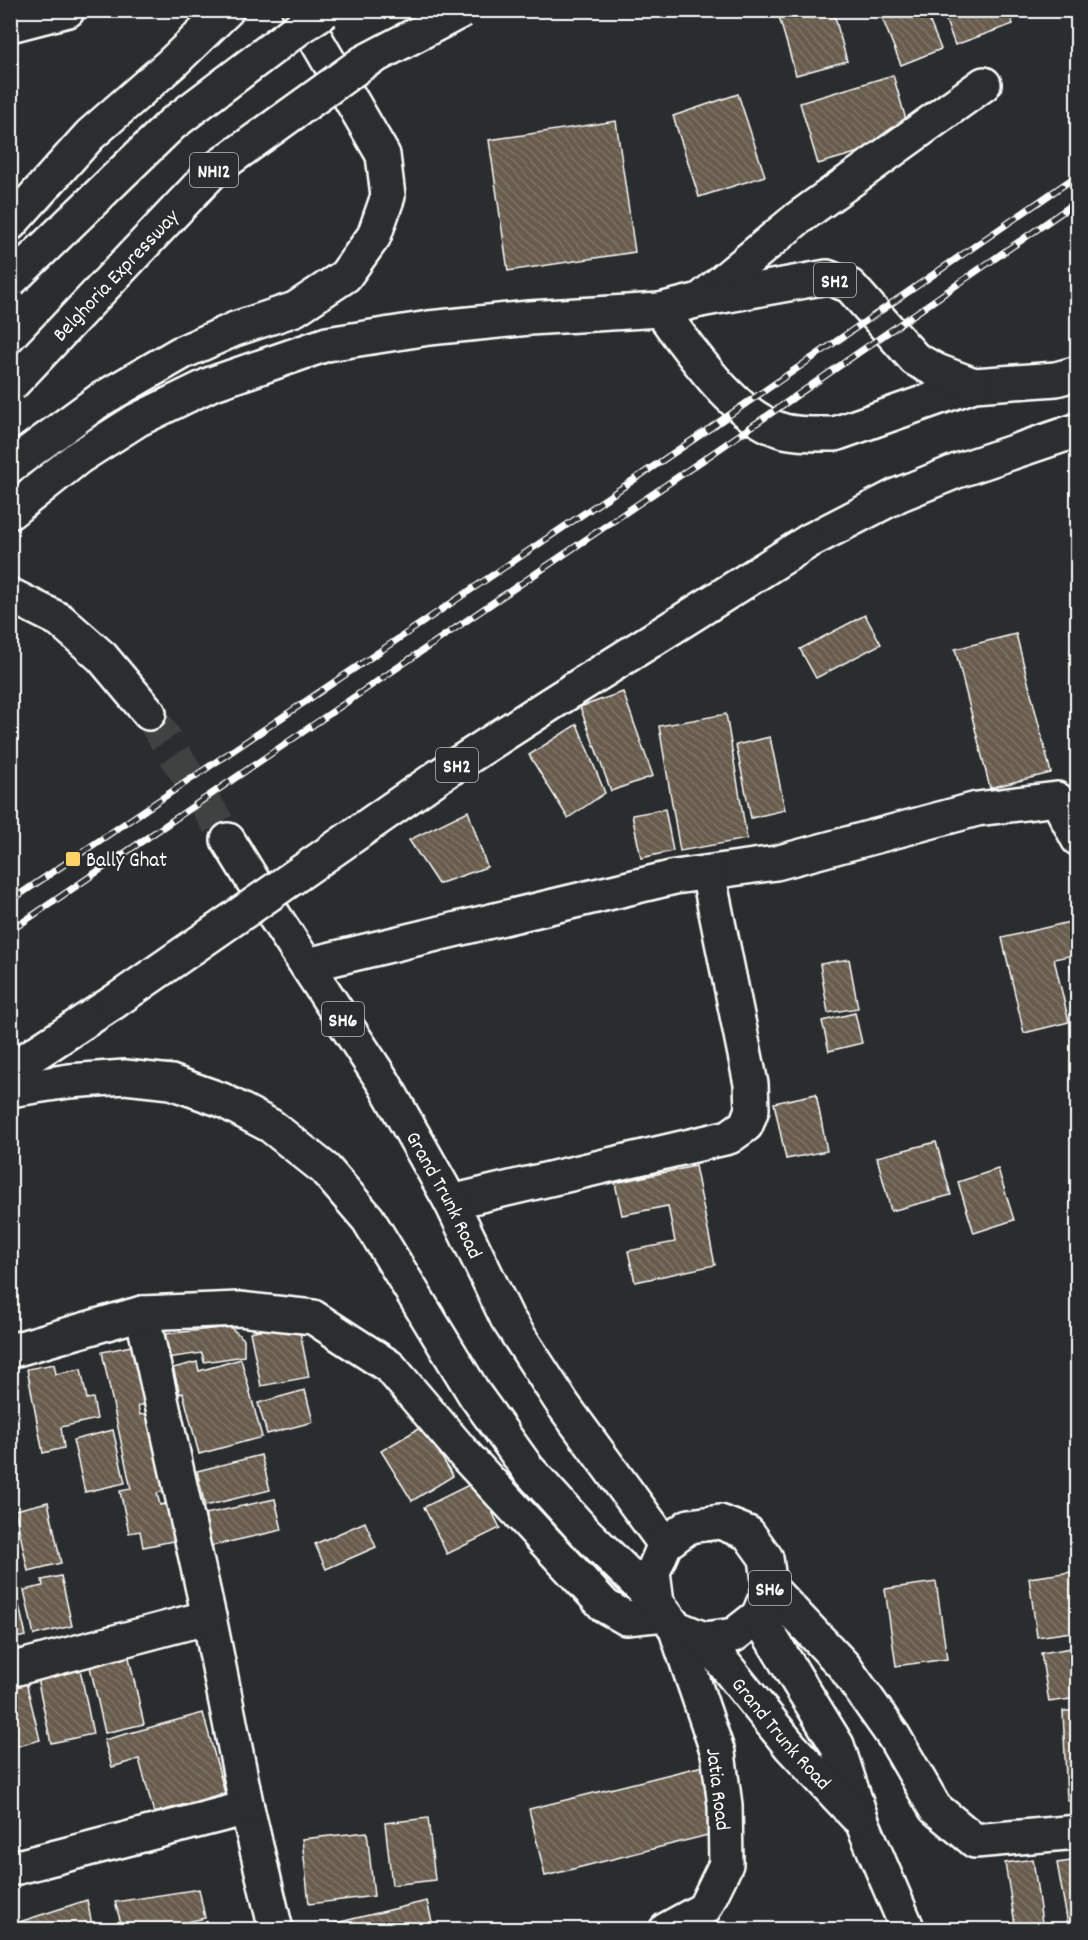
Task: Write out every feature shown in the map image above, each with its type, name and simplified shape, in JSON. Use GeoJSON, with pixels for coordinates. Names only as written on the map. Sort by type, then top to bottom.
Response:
{"type":"FeatureCollection","features":[{"type":"Feature","properties":{"kind":"main road"},"geometry":{"type":"LineString","coordinates":[[10,25],[68,10]]}},
{"type":"Feature","properties":{"kind":"main road"},"geometry":{"type":"LineString","coordinates":[[10,224],[90,135],[172,63],[227,10]]}},
{"type":"Feature","properties":{"kind":"main road"},"geometry":{"type":"LineString","coordinates":[[10,466],[100,400],[181,353],[235,329],[295,309],[345,276],[374,236],[388,196],[383,155],[299,10]]}},
{"type":"Feature","properties":{"kind":"main road"},"geometry":{"type":"LineString","coordinates":[[10,281],[172,124],[300,27],[326,10]]}},
{"type":"Feature","properties":{"kind":"main road","name":"Belghoria Expressway"},"geometry":{"type":"LineString","coordinates":[[10,386],[214,170],[364,62],[463,10]]}},
{"type":"Feature","properties":{"kind":"main road"},"geometry":{"type":"LineString","coordinates":[[700,300],[796,219],[984,84]]}},
{"type":"Feature","properties":{"kind":"main road","name":"SH2"},"geometry":{"type":"LineString","coordinates":[[10,512],[79,457],[136,420],[211,384],[327,344],[440,327],[529,318],[660,310],[700,300],[827,278],[850,286],[915,359],[937,371],[974,385],[1056,379],[1077,373]]}},
{"type":"Feature","properties":{"kind":"main road"},"geometry":{"type":"LineString","coordinates":[[660,310],[709,376],[760,421],[783,430],[813,435],[835,434],[974,385]]}},
{"type":"Feature","properties":{"kind":"main road","name":"SH2"},"geometry":{"type":"LineString","coordinates":[[10,1070],[114,1002],[442,774],[552,702],[809,541],[908,491],[957,471],[1077,430]]}},
{"type":"Feature","properties":{"kind":"main road"},"geometry":{"type":"LineString","coordinates":[[10,595],[60,620],[102,657],[149,712]]}},
{"type":"Feature","properties":{"kind":"main road"},"geometry":{"type":"LineString","coordinates":[[307,965],[675,877],[776,863],[977,809],[1067,797],[1077,839]]}},
{"type":"Feature","properties":{"kind":"main road","name":"Grand Trunk Road"},"geometry":{"type":"LineString","coordinates":[[228,840],[275,917],[384,1083],[451,1202],[507,1318],[564,1406],[665,1544]]}},
{"type":"Feature","properties":{"kind":"main road"},"geometry":{"type":"LineString","coordinates":[[451,1202],[729,1137],[746,1125],[752,1109],[751,1084],[708,873]]}},
{"type":"Feature","properties":{"kind":"main road"},"geometry":{"type":"LineString","coordinates":[[10,1090],[125,1077],[171,1082],[222,1100],[271,1126],[325,1169],[368,1219],[475,1395],[528,1469],[585,1532],[675,1621]]}},
{"type":"Feature","properties":{"kind":"main road"},"geometry":{"type":"LineString","coordinates":[[10,1351],[142,1313],[239,1309],[313,1317],[390,1367],[465,1455],[605,1606],[626,1618],[675,1621]]}},
{"type":"Feature","properties":{"kind":"main road"},"geometry":{"type":"LineString","coordinates":[[142,1313],[209,1617],[247,1808],[276,1929]]}},
{"type":"Feature","properties":{"kind":"main road","name":"Grand Trunk Road"},"geometry":{"type":"LineString","coordinates":[[864,1824],[675,1621],[653,1572],[665,1544],[689,1526],[720,1522],[748,1533],[766,1558],[764,1602],[837,1745],[864,1824],[908,1929]]}},
{"type":"Feature","properties":{"kind":"main road"},"geometry":{"type":"LineString","coordinates":[[764,1602],[844,1666],[894,1737],[935,1808],[975,1842],[1077,1832]]}},
{"type":"Feature","properties":{"kind":"main road","name":"SH6"},"geometry":{"type":"LineString","coordinates":[[675,1621],[734,1635],[764,1602]]}},
{"type":"Feature","properties":{"kind":"main road"},"geometry":{"type":"LineString","coordinates":[[10,1670],[209,1617]]}},
{"type":"Feature","properties":{"kind":"main road","name":"Jatia Road"},"geometry":{"type":"LineString","coordinates":[[666,1929],[704,1909],[726,1864],[725,1805],[717,1753],[675,1621]]}},
{"type":"Feature","properties":{"kind":"main road"},"geometry":{"type":"LineString","coordinates":[[10,1869],[247,1808]]}},
{"type":"Feature","properties":{"kind":"building"},"geometry":{"type":"Polygon","coordinates":[[[777,10],[833,10],[847,61],[796,75],[777,10]]]}},
{"type":"Feature","properties":{"kind":"building"},"geometry":{"type":"Polygon","coordinates":[[[879,10],[925,10],[941,49],[901,65],[879,10]]]}},
{"type":"Feature","properties":{"kind":"building"},"geometry":{"type":"Polygon","coordinates":[[[942,10],[1008,10],[1013,24],[955,45],[942,10]]]}},
{"type":"Feature","properties":{"kind":"building"},"geometry":{"type":"Polygon","coordinates":[[[893,75],[911,137],[818,164],[800,103],[893,75]]]}},
{"type":"Feature","properties":{"kind":"building"},"geometry":{"type":"Polygon","coordinates":[[[738,94],[765,176],[699,197],[673,116],[738,94]]]}},
{"type":"Feature","properties":{"kind":"building"},"geometry":{"type":"Polygon","coordinates":[[[616,121],[635,252],[508,271],[489,140],[616,121]]]}},
{"type":"Feature","properties":{"kind":"building"},"geometry":{"type":"Polygon","coordinates":[[[865,615],[881,644],[816,678],[800,649],[865,615]]]}},
{"type":"Feature","properties":{"kind":"building"},"geometry":{"type":"Polygon","coordinates":[[[1016,634],[1051,773],[990,788],[955,649],[1016,634]]]}},
{"type":"Feature","properties":{"kind":"building"},"geometry":{"type":"Polygon","coordinates":[[[623,692],[653,776],[611,791],[580,707],[623,692]]]}},
{"type":"Feature","properties":{"kind":"building"},"geometry":{"type":"Polygon","coordinates":[[[726,714],[747,839],[680,851],[659,726],[726,714]]]}},
{"type":"Feature","properties":{"kind":"building"},"geometry":{"type":"Polygon","coordinates":[[[577,724],[605,793],[568,818],[529,755],[577,724]]]}},
{"type":"Feature","properties":{"kind":"building"},"geometry":{"type":"Polygon","coordinates":[[[770,737],[785,810],[751,818],[736,745],[770,737]]]}},
{"type":"Feature","properties":{"kind":"building"},"geometry":{"type":"Polygon","coordinates":[[[665,809],[673,851],[641,858],[632,815],[665,809]]]}},
{"type":"Feature","properties":{"kind":"building"},"geometry":{"type":"Polygon","coordinates":[[[468,811],[487,867],[438,884],[409,840],[468,811]]]}},
{"type":"Feature","properties":{"kind":"building"},"geometry":{"type":"Polygon","coordinates":[[[1078,920],[1078,954],[1054,959],[1069,1022],[1024,1033],[1002,938],[1078,920]]]}},
{"type":"Feature","properties":{"kind":"building"},"geometry":{"type":"Polygon","coordinates":[[[849,959],[858,1008],[828,1013],[820,964],[849,959]]]}},
{"type":"Feature","properties":{"kind":"building"},"geometry":{"type":"Polygon","coordinates":[[[1078,964],[1078,1006],[1070,965],[1078,964]]]}},
{"type":"Feature","properties":{"kind":"building"},"geometry":{"type":"Polygon","coordinates":[[[855,1013],[862,1043],[829,1051],[822,1021],[855,1013]]]}},
{"type":"Feature","properties":{"kind":"building"},"geometry":{"type":"Polygon","coordinates":[[[816,1094],[827,1151],[786,1159],[774,1103],[816,1094]]]}},
{"type":"Feature","properties":{"kind":"building"},"geometry":{"type":"Polygon","coordinates":[[[936,1142],[951,1195],[891,1211],[877,1157],[936,1142]]]}},
{"type":"Feature","properties":{"kind":"building"},"geometry":{"type":"Polygon","coordinates":[[[695,1166],[715,1265],[635,1282],[628,1251],[675,1242],[668,1206],[622,1215],[615,1183],[695,1166]]]}},
{"type":"Feature","properties":{"kind":"building"},"geometry":{"type":"Polygon","coordinates":[[[998,1169],[1014,1220],[974,1233],[958,1182],[998,1169]]]}},
{"type":"Feature","properties":{"kind":"building"},"geometry":{"type":"Polygon","coordinates":[[[298,1322],[309,1377],[261,1386],[250,1332],[298,1322]]]}},
{"type":"Feature","properties":{"kind":"building"},"geometry":{"type":"Polygon","coordinates":[[[230,1327],[244,1339],[244,1356],[204,1362],[202,1353],[167,1358],[164,1334],[230,1327]]]}},
{"type":"Feature","properties":{"kind":"building"},"geometry":{"type":"Polygon","coordinates":[[[141,1344],[154,1402],[138,1406],[140,1415],[156,1412],[172,1490],[157,1493],[160,1505],[175,1502],[183,1539],[143,1547],[140,1531],[129,1533],[120,1491],[131,1489],[102,1352],[141,1344]]]}},
{"type":"Feature","properties":{"kind":"building"},"geometry":{"type":"Polygon","coordinates":[[[241,1359],[262,1437],[199,1454],[183,1393],[180,1394],[173,1368],[197,1362],[199,1371],[241,1359]]]}},
{"type":"Feature","properties":{"kind":"building"},"geometry":{"type":"Polygon","coordinates":[[[54,1364],[56,1374],[81,1369],[87,1399],[93,1398],[97,1419],[61,1427],[64,1448],[43,1453],[27,1369],[54,1364]]]}},
{"type":"Feature","properties":{"kind":"building"},"geometry":{"type":"Polygon","coordinates":[[[305,1390],[313,1422],[267,1434],[258,1403],[305,1390]]]}},
{"type":"Feature","properties":{"kind":"building"},"geometry":{"type":"Polygon","coordinates":[[[423,1426],[453,1476],[412,1501],[381,1451],[423,1426]]]}},
{"type":"Feature","properties":{"kind":"building"},"geometry":{"type":"Polygon","coordinates":[[[113,1430],[125,1483],[85,1492],[73,1440],[113,1430]]]}},
{"type":"Feature","properties":{"kind":"building"},"geometry":{"type":"Polygon","coordinates":[[[261,1455],[270,1490],[205,1506],[197,1471],[261,1455]]]}},
{"type":"Feature","properties":{"kind":"building"},"geometry":{"type":"Polygon","coordinates":[[[477,1481],[500,1528],[447,1554],[424,1507],[477,1481]]]}},
{"type":"Feature","properties":{"kind":"building"},"geometry":{"type":"Polygon","coordinates":[[[275,1499],[282,1530],[211,1546],[205,1514],[275,1499]]]}},
{"type":"Feature","properties":{"kind":"building"},"geometry":{"type":"Polygon","coordinates":[[[48,1502],[61,1563],[28,1571],[15,1510],[48,1502]]]}},
{"type":"Feature","properties":{"kind":"building"},"geometry":{"type":"Polygon","coordinates":[[[365,1522],[376,1547],[326,1569],[315,1544],[365,1522]]]}},
{"type":"Feature","properties":{"kind":"building"},"geometry":{"type":"Polygon","coordinates":[[[1078,1571],[1078,1631],[1037,1637],[1029,1578],[1078,1571]]]}},
{"type":"Feature","properties":{"kind":"building"},"geometry":{"type":"Polygon","coordinates":[[[61,1576],[72,1626],[34,1635],[24,1590],[43,1586],[42,1580],[61,1576]]]}},
{"type":"Feature","properties":{"kind":"building"},"geometry":{"type":"Polygon","coordinates":[[[936,1582],[947,1659],[896,1666],[885,1589],[936,1582]]]}},
{"type":"Feature","properties":{"kind":"building"},"geometry":{"type":"Polygon","coordinates":[[[15,1588],[26,1636],[10,1639],[10,1589],[15,1588]]]}},
{"type":"Feature","properties":{"kind":"building"},"geometry":{"type":"Polygon","coordinates":[[[1078,1647],[1078,1698],[1049,1702],[1041,1653],[1078,1647]]]}},
{"type":"Feature","properties":{"kind":"building"},"geometry":{"type":"Polygon","coordinates":[[[128,1653],[144,1724],[105,1733],[89,1662],[128,1653]]]}},
{"type":"Feature","properties":{"kind":"building"},"geometry":{"type":"Polygon","coordinates":[[[80,1669],[93,1734],[51,1743],[37,1678],[80,1669]]]}},
{"type":"Feature","properties":{"kind":"building"},"geometry":{"type":"Polygon","coordinates":[[[26,1682],[40,1740],[10,1748],[10,1686],[26,1682]]]}},
{"type":"Feature","properties":{"kind":"building"},"geometry":{"type":"Polygon","coordinates":[[[1063,1711],[1078,1711],[1078,1800],[1067,1801],[1063,1711]]]}},
{"type":"Feature","properties":{"kind":"building"},"geometry":{"type":"Polygon","coordinates":[[[203,1713],[225,1793],[154,1813],[139,1759],[112,1767],[104,1740],[203,1713]]]}},
{"type":"Feature","properties":{"kind":"building"},"geometry":{"type":"Polygon","coordinates":[[[707,1765],[724,1831],[545,1876],[529,1809],[707,1765]]]}},
{"type":"Feature","properties":{"kind":"building"},"geometry":{"type":"Polygon","coordinates":[[[428,1818],[435,1880],[392,1885],[385,1823],[428,1818]]]}},
{"type":"Feature","properties":{"kind":"building"},"geometry":{"type":"Polygon","coordinates":[[[367,1832],[374,1896],[309,1904],[302,1839],[367,1832]]]}},
{"type":"Feature","properties":{"kind":"building"},"geometry":{"type":"Polygon","coordinates":[[[1033,1859],[1043,1930],[1016,1930],[1005,1863],[1033,1859]]]}},
{"type":"Feature","properties":{"kind":"building"},"geometry":{"type":"Polygon","coordinates":[[[1078,1860],[1078,1930],[1069,1930],[1057,1863],[1078,1860]]]}},
{"type":"Feature","properties":{"kind":"building"},"geometry":{"type":"Polygon","coordinates":[[[199,1889],[205,1918],[152,1930],[123,1930],[115,1902],[199,1889]]]}},
{"type":"Feature","properties":{"kind":"building"},"geometry":{"type":"Polygon","coordinates":[[[87,1900],[93,1930],[10,1930],[10,1925],[87,1900]]]}},
{"type":"Feature","properties":{"kind":"building"},"geometry":{"type":"Polygon","coordinates":[[[427,1901],[434,1930],[307,1930],[427,1901]]]}},
{"type":"Feature","properties":{"kind":"tunnel"},"geometry":{"type":"LineString","coordinates":[[149,713],[228,840]]}},
{"type":"Feature","properties":{"kind":"railway"},"geometry":{"type":"LineString","coordinates":[[10,901],[706,431],[1078,175]]}},
{"type":"Feature","properties":{"kind":"railway"},"geometry":{"type":"LineString","coordinates":[[10,931],[719,449],[1078,201]]}},
{"type":"Feature","properties":{"kind":"place","name":"Bally Ghat"},"geometry":{"type":"Point","coordinates":[73,859]}}]}
